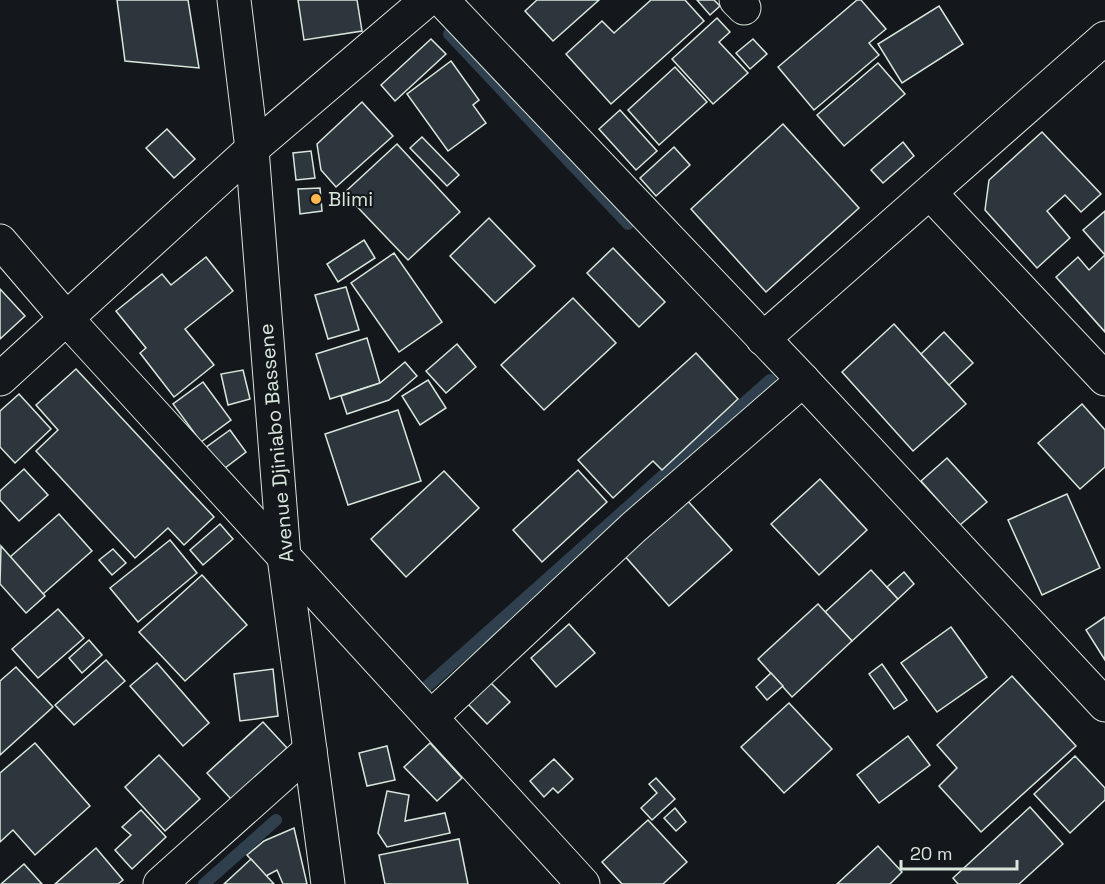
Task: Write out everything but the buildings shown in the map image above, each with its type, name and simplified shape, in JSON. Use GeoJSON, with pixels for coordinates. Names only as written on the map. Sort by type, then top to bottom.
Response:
{"type":"FeatureCollection","features":[{"type":"Feature","properties":{"kind":"street","name":"Avenue Djiniabo Bassene"},"geometry":{"type":"LineString","coordinates":[[234,0],[252,149],[284,557],[328,884]]}},
{"type":"Feature","properties":{"kind":"street"},"geometry":{"type":"LineString","coordinates":[[0,379],[252,149],[427,0]]}},
{"type":"Feature","properties":{"kind":"street"},"geometry":{"type":"LineString","coordinates":[[442,0],[802,380],[1105,705]]}},
{"type":"Feature","properties":{"kind":"street"},"geometry":{"type":"LineString","coordinates":[[763,339],[931,194],[1105,38]]}},
{"type":"Feature","properties":{"kind":"street"},"geometry":{"type":"LineString","coordinates":[[931,194],[1105,379]]}},
{"type":"Feature","properties":{"kind":"street"},"geometry":{"type":"LineString","coordinates":[[0,241],[66,318],[583,884]]}},
{"type":"Feature","properties":{"kind":"street"},"geometry":{"type":"LineString","coordinates":[[431,717],[634,527],[802,380]]}},
{"type":"Feature","properties":{"kind":"street"},"geometry":{"type":"LineString","coordinates":[[160,884],[310,750]]}},
{"type":"Feature","properties":{"kind":"waterway"},"geometry":{"type":"LineString","coordinates":[[449,34],[628,224]]}},
{"type":"Feature","properties":{"kind":"waterway"},"geometry":{"type":"LineString","coordinates":[[425,688],[770,380]]}},
{"type":"Feature","properties":{"kind":"waterway"},"geometry":{"type":"LineString","coordinates":[[204,884],[276,820]]}},
{"type":"Feature","properties":{"kind":"place","name":"Blimi"},"geometry":{"type":"Point","coordinates":[316,199]}}]}
